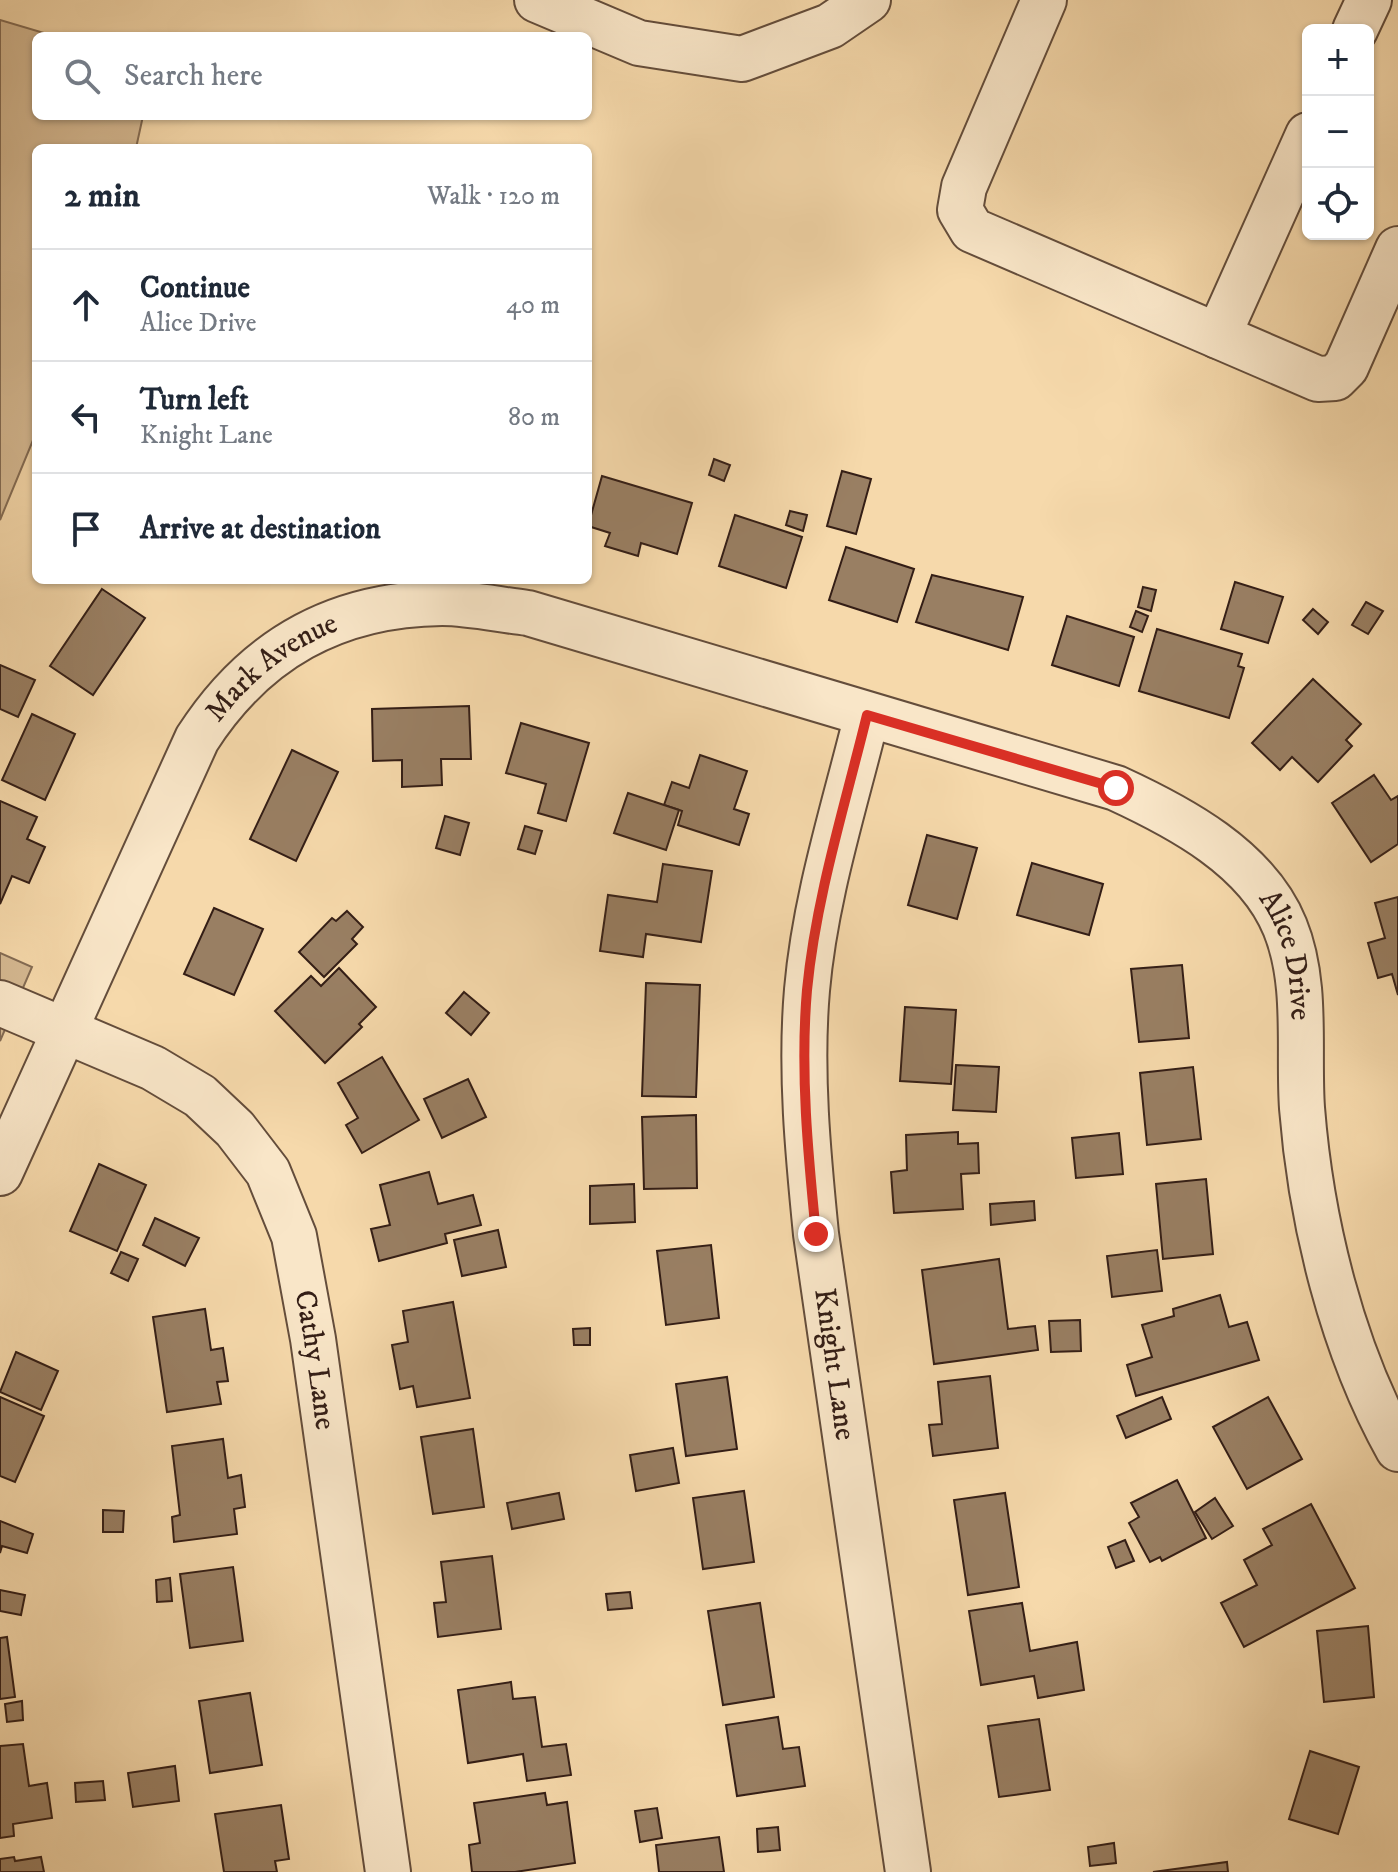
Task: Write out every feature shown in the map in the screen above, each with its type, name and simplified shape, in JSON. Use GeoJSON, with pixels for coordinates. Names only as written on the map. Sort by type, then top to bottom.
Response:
{"type":"FeatureCollection","features":[{"type":"Feature","properties":{"kind":"street"},"geometry":{"type":"LineString","coordinates":[[537,0],[639,43],[742,59],[830,26],[868,0]]}},
{"type":"Feature","properties":{"kind":"street"},"geometry":{"type":"LineString","coordinates":[[1044,0],[964,187],[960,210],[972,230],[1318,379],[1335,378],[1346,367],[1398,249]]}},
{"type":"Feature","properties":{"kind":"street"},"geometry":{"type":"LineString","coordinates":[[1358,24],[1369,0]]}},
{"type":"Feature","properties":{"kind":"street"},"geometry":{"type":"LineString","coordinates":[[1218,336],[1302,148]]}},
{"type":"Feature","properties":{"kind":"street","name":"Mark Avenue"},"geometry":{"type":"LineString","coordinates":[[0,1173],[197,739],[220,703],[249,673],[291,642],[340,618],[389,606],[445,603],[528,613],[867,715]]}},
{"type":"Feature","properties":{"kind":"street","name":"Alice Drive"},"geometry":{"type":"LineString","coordinates":[[867,715],[1116,788],[1173,814],[1216,845],[1256,882],[1285,927],[1296,977],[1306,1151],[1337,1299],[1355,1357],[1398,1449]]}},
{"type":"Feature","properties":{"kind":"street","name":"Knight Lane"},"geometry":{"type":"LineString","coordinates":[[867,715],[820,911],[807,990],[806,1136],[816,1234],[908,1872]]}},
{"type":"Feature","properties":{"kind":"street","name":"Cathy Lane"},"geometry":{"type":"LineString","coordinates":[[0,1003],[153,1068],[200,1096],[235,1129],[268,1172],[294,1236],[313,1339],[388,1872]]}},
{"type":"Feature","properties":{"kind":"shaded area"},"geometry":{"type":"Polygon","coordinates":[[[0,20],[40,32],[32,32],[32,120],[142,120],[137,144],[32,144],[32,443],[0,520],[0,20]]]}},
{"type":"Feature","properties":{"kind":"shaded area"},"geometry":{"type":"Polygon","coordinates":[[[0,953],[32,967],[0,1041],[0,953]]]}},
{"type":"Feature","properties":{"kind":"building"},"geometry":{"type":"Polygon","coordinates":[[[714,459],[730,465],[724,481],[709,475],[714,459]]]}},
{"type":"Feature","properties":{"kind":"building"},"geometry":{"type":"Polygon","coordinates":[[[842,471],[871,479],[856,534],[827,526],[842,471]]]}},
{"type":"Feature","properties":{"kind":"building"},"geometry":{"type":"Polygon","coordinates":[[[602,476],[692,503],[677,554],[641,543],[638,556],[605,546],[610,533],[592,527],[592,512],[602,476]]]}},
{"type":"Feature","properties":{"kind":"building"},"geometry":{"type":"Polygon","coordinates":[[[790,511],[807,515],[803,531],[786,525],[790,511]]]}},
{"type":"Feature","properties":{"kind":"building"},"geometry":{"type":"Polygon","coordinates":[[[735,515],[802,537],[786,588],[719,566],[735,515]]]}},
{"type":"Feature","properties":{"kind":"building"},"geometry":{"type":"Polygon","coordinates":[[[846,547],[914,569],[897,622],[829,600],[846,547]]]}},
{"type":"Feature","properties":{"kind":"building"},"geometry":{"type":"Polygon","coordinates":[[[932,575],[1023,597],[1008,650],[916,622],[932,575]]]}},
{"type":"Feature","properties":{"kind":"building"},"geometry":{"type":"Polygon","coordinates":[[[1235,582],[1283,597],[1268,643],[1221,629],[1235,582]]]}},
{"type":"Feature","properties":{"kind":"building"},"geometry":{"type":"Polygon","coordinates":[[[1143,587],[1156,590],[1151,611],[1138,607],[1143,587]]]}},
{"type":"Feature","properties":{"kind":"building"},"geometry":{"type":"Polygon","coordinates":[[[102,589],[145,618],[93,695],[50,666],[102,589]]]}},
{"type":"Feature","properties":{"kind":"building"},"geometry":{"type":"Polygon","coordinates":[[[1366,602],[1383,611],[1368,634],[1352,625],[1366,602]]]}},
{"type":"Feature","properties":{"kind":"building"},"geometry":{"type":"Polygon","coordinates":[[[1313,609],[1328,622],[1318,634],[1303,620],[1313,609]]]}},
{"type":"Feature","properties":{"kind":"building"},"geometry":{"type":"Polygon","coordinates":[[[1136,611],[1148,616],[1142,632],[1130,627],[1136,611]]]}},
{"type":"Feature","properties":{"kind":"building"},"geometry":{"type":"Polygon","coordinates":[[[1067,616],[1134,637],[1119,686],[1052,665],[1067,616]]]}},
{"type":"Feature","properties":{"kind":"building"},"geometry":{"type":"Polygon","coordinates":[[[1157,629],[1242,654],[1238,666],[1244,668],[1229,718],[1139,691],[1157,629]]]}},
{"type":"Feature","properties":{"kind":"building"},"geometry":{"type":"Polygon","coordinates":[[[0,665],[35,680],[18,717],[0,709],[0,665]]]}},
{"type":"Feature","properties":{"kind":"building"},"geometry":{"type":"Polygon","coordinates":[[[1313,679],[1361,724],[1346,740],[1352,746],[1318,782],[1292,757],[1280,770],[1252,743],[1313,679]]]}},
{"type":"Feature","properties":{"kind":"building"},"geometry":{"type":"Polygon","coordinates":[[[469,706],[471,759],[441,759],[442,785],[402,787],[402,760],[373,761],[372,709],[469,706]]]}},
{"type":"Feature","properties":{"kind":"building"},"geometry":{"type":"Polygon","coordinates":[[[32,714],[75,734],[45,800],[2,780],[32,714]]]}},
{"type":"Feature","properties":{"kind":"building"},"geometry":{"type":"Polygon","coordinates":[[[521,723],[589,743],[566,821],[538,813],[546,784],[506,773],[521,723]]]}},
{"type":"Feature","properties":{"kind":"building"},"geometry":{"type":"Polygon","coordinates":[[[292,750],[338,772],[296,861],[250,839],[292,750]]]}},
{"type":"Feature","properties":{"kind":"building"},"geometry":{"type":"Polygon","coordinates":[[[700,755],[747,771],[734,809],[749,814],[739,845],[678,825],[682,811],[664,805],[672,782],[689,788],[700,755]]]}},
{"type":"Feature","properties":{"kind":"building"},"geometry":{"type":"Polygon","coordinates":[[[1374,775],[1391,800],[1398,796],[1398,844],[1371,862],[1332,803],[1374,775]]]}},
{"type":"Feature","properties":{"kind":"building"},"geometry":{"type":"Polygon","coordinates":[[[628,793],[679,810],[666,850],[614,833],[628,793]]]}},
{"type":"Feature","properties":{"kind":"building"},"geometry":{"type":"Polygon","coordinates":[[[0,801],[37,817],[27,839],[45,847],[29,883],[12,876],[0,904],[0,801]]]}},
{"type":"Feature","properties":{"kind":"building"},"geometry":{"type":"Polygon","coordinates":[[[445,816],[469,823],[460,855],[436,848],[445,816]]]}},
{"type":"Feature","properties":{"kind":"building"},"geometry":{"type":"Polygon","coordinates":[[[525,826],[542,831],[535,854],[518,849],[525,826]]]}},
{"type":"Feature","properties":{"kind":"building"},"geometry":{"type":"Polygon","coordinates":[[[927,835],[977,848],[957,919],[908,905],[927,835]]]}},
{"type":"Feature","properties":{"kind":"building"},"geometry":{"type":"Polygon","coordinates":[[[1032,863],[1103,884],[1089,935],[1017,915],[1032,863]]]}},
{"type":"Feature","properties":{"kind":"building"},"geometry":{"type":"Polygon","coordinates":[[[663,864],[712,871],[701,942],[646,934],[643,957],[600,951],[608,895],[657,902],[663,864]]]}},
{"type":"Feature","properties":{"kind":"building"},"geometry":{"type":"Polygon","coordinates":[[[1398,897],[1398,995],[1392,974],[1378,978],[1368,943],[1385,938],[1375,903],[1398,897]]]}},
{"type":"Feature","properties":{"kind":"building"},"geometry":{"type":"Polygon","coordinates":[[[214,908],[263,929],[234,995],[184,974],[214,908]]]}},
{"type":"Feature","properties":{"kind":"building"},"geometry":{"type":"Polygon","coordinates":[[[347,911],[363,927],[352,939],[357,944],[324,977],[299,952],[332,918],[336,921],[347,911]]]}},
{"type":"Feature","properties":{"kind":"building"},"geometry":{"type":"Polygon","coordinates":[[[1182,965],[1189,1038],[1139,1042],[1131,969],[1182,965]]]}},
{"type":"Feature","properties":{"kind":"building"},"geometry":{"type":"Polygon","coordinates":[[[339,968],[376,1007],[359,1024],[362,1027],[325,1063],[275,1011],[311,976],[321,986],[339,968]]]}},
{"type":"Feature","properties":{"kind":"building"},"geometry":{"type":"Polygon","coordinates":[[[646,983],[700,985],[696,1097],[642,1096],[646,983]]]}},
{"type":"Feature","properties":{"kind":"building"},"geometry":{"type":"Polygon","coordinates":[[[464,992],[489,1013],[471,1035],[446,1013],[464,992]]]}},
{"type":"Feature","properties":{"kind":"building"},"geometry":{"type":"Polygon","coordinates":[[[905,1007],[956,1010],[951,1084],[900,1081],[905,1007]]]}},
{"type":"Feature","properties":{"kind":"building"},"geometry":{"type":"Polygon","coordinates":[[[382,1057],[419,1120],[362,1153],[346,1125],[358,1118],[338,1083],[382,1057]]]}},
{"type":"Feature","properties":{"kind":"building"},"geometry":{"type":"Polygon","coordinates":[[[956,1065],[999,1067],[996,1112],[953,1110],[956,1065]]]}},
{"type":"Feature","properties":{"kind":"building"},"geometry":{"type":"Polygon","coordinates":[[[1193,1067],[1201,1139],[1147,1145],[1140,1073],[1193,1067]]]}},
{"type":"Feature","properties":{"kind":"building"},"geometry":{"type":"Polygon","coordinates":[[[468,1079],[486,1117],[442,1138],[424,1099],[468,1079]]]}},
{"type":"Feature","properties":{"kind":"building"},"geometry":{"type":"Polygon","coordinates":[[[696,1115],[697,1188],[644,1189],[642,1117],[696,1115]]]}},
{"type":"Feature","properties":{"kind":"building"},"geometry":{"type":"Polygon","coordinates":[[[958,1132],[958,1144],[978,1143],[979,1173],[961,1174],[963,1209],[894,1213],[891,1172],[907,1170],[906,1135],[958,1132]]]}},
{"type":"Feature","properties":{"kind":"building"},"geometry":{"type":"Polygon","coordinates":[[[1119,1133],[1123,1174],[1076,1178],[1072,1138],[1119,1133]]]}},
{"type":"Feature","properties":{"kind":"building"},"geometry":{"type":"Polygon","coordinates":[[[99,1164],[146,1185],[117,1251],[70,1231],[99,1164]]]}},
{"type":"Feature","properties":{"kind":"building"},"geometry":{"type":"Polygon","coordinates":[[[429,1172],[438,1204],[473,1195],[481,1225],[445,1234],[447,1243],[379,1261],[371,1229],[390,1225],[380,1185],[429,1172]]]}},
{"type":"Feature","properties":{"kind":"building"},"geometry":{"type":"Polygon","coordinates":[[[1206,1179],[1213,1254],[1163,1259],[1156,1184],[1206,1179]]]}},
{"type":"Feature","properties":{"kind":"building"},"geometry":{"type":"Polygon","coordinates":[[[634,1184],[635,1222],[590,1224],[590,1186],[634,1184]]]}},
{"type":"Feature","properties":{"kind":"building"},"geometry":{"type":"Polygon","coordinates":[[[1034,1201],[1035,1220],[991,1225],[990,1204],[1034,1201]]]}},
{"type":"Feature","properties":{"kind":"building"},"geometry":{"type":"Polygon","coordinates":[[[155,1218],[199,1238],[185,1266],[143,1245],[155,1218]]]}},
{"type":"Feature","properties":{"kind":"building"},"geometry":{"type":"Polygon","coordinates":[[[498,1230],[506,1267],[462,1276],[454,1240],[498,1230]]]}},
{"type":"Feature","properties":{"kind":"building"},"geometry":{"type":"Polygon","coordinates":[[[711,1245],[719,1318],[666,1325],[657,1251],[711,1245]]]}},
{"type":"Feature","properties":{"kind":"building"},"geometry":{"type":"Polygon","coordinates":[[[1157,1250],[1162,1291],[1112,1297],[1107,1256],[1157,1250]]]}},
{"type":"Feature","properties":{"kind":"building"},"geometry":{"type":"Polygon","coordinates":[[[121,1252],[138,1259],[128,1281],[111,1273],[121,1252]]]}},
{"type":"Feature","properties":{"kind":"building"},"geometry":{"type":"Polygon","coordinates":[[[999,1259],[1008,1329],[1035,1326],[1038,1350],[934,1364],[922,1270],[999,1259]]]}},
{"type":"Feature","properties":{"kind":"building"},"geometry":{"type":"Polygon","coordinates":[[[1220,1295],[1229,1327],[1247,1322],[1259,1360],[1136,1396],[1127,1365],[1152,1357],[1142,1325],[1174,1316],[1173,1309],[1220,1295]]]}},
{"type":"Feature","properties":{"kind":"building"},"geometry":{"type":"Polygon","coordinates":[[[453,1302],[470,1398],[417,1407],[413,1386],[400,1389],[392,1345],[408,1342],[403,1311],[453,1302]]]}},
{"type":"Feature","properties":{"kind":"building"},"geometry":{"type":"Polygon","coordinates":[[[205,1309],[211,1350],[223,1348],[228,1381],[217,1382],[221,1404],[167,1412],[153,1317],[205,1309]]]}},
{"type":"Feature","properties":{"kind":"building"},"geometry":{"type":"Polygon","coordinates":[[[1080,1320],[1081,1351],[1051,1352],[1049,1321],[1080,1320]]]}},
{"type":"Feature","properties":{"kind":"building"},"geometry":{"type":"Polygon","coordinates":[[[590,1328],[590,1345],[574,1345],[573,1329],[590,1328]]]}},
{"type":"Feature","properties":{"kind":"building"},"geometry":{"type":"Polygon","coordinates":[[[16,1352],[58,1371],[41,1410],[0,1392],[16,1352]]]}},
{"type":"Feature","properties":{"kind":"building"},"geometry":{"type":"Polygon","coordinates":[[[990,1376],[998,1448],[933,1456],[929,1425],[942,1424],[938,1382],[990,1376]]]}},
{"type":"Feature","properties":{"kind":"building"},"geometry":{"type":"Polygon","coordinates":[[[727,1377],[737,1449],[686,1456],[676,1384],[727,1377]]]}},
{"type":"Feature","properties":{"kind":"building"},"geometry":{"type":"Polygon","coordinates":[[[0,1397],[44,1416],[15,1482],[0,1476],[0,1397]]]}},
{"type":"Feature","properties":{"kind":"building"},"geometry":{"type":"Polygon","coordinates":[[[1162,1397],[1171,1419],[1126,1438],[1117,1416],[1162,1397]]]}},
{"type":"Feature","properties":{"kind":"building"},"geometry":{"type":"Polygon","coordinates":[[[1268,1397],[1302,1459],[1247,1489],[1213,1427],[1268,1397]]]}},
{"type":"Feature","properties":{"kind":"building"},"geometry":{"type":"Polygon","coordinates":[[[473,1429],[484,1507],[433,1514],[421,1437],[473,1429]]]}},
{"type":"Feature","properties":{"kind":"building"},"geometry":{"type":"Polygon","coordinates":[[[223,1439],[228,1478],[241,1475],[245,1507],[234,1509],[237,1534],[174,1542],[172,1517],[180,1515],[172,1446],[223,1439]]]}},
{"type":"Feature","properties":{"kind":"building"},"geometry":{"type":"Polygon","coordinates":[[[673,1448],[679,1483],[636,1491],[630,1455],[673,1448]]]}},
{"type":"Feature","properties":{"kind":"building"},"geometry":{"type":"Polygon","coordinates":[[[1177,1480],[1206,1538],[1162,1561],[1160,1557],[1150,1562],[1129,1523],[1139,1517],[1131,1503],[1177,1480]]]}},
{"type":"Feature","properties":{"kind":"building"},"geometry":{"type":"Polygon","coordinates":[[[744,1491],[754,1562],[703,1569],[693,1498],[744,1491]]]}},
{"type":"Feature","properties":{"kind":"building"},"geometry":{"type":"Polygon","coordinates":[[[559,1493],[564,1519],[512,1529],[507,1503],[559,1493]]]}},
{"type":"Feature","properties":{"kind":"building"},"geometry":{"type":"Polygon","coordinates":[[[1005,1493],[1019,1587],[968,1595],[954,1500],[1005,1493]]]}},
{"type":"Feature","properties":{"kind":"building"},"geometry":{"type":"Polygon","coordinates":[[[1215,1498],[1233,1526],[1212,1539],[1195,1512],[1215,1498]]]}},
{"type":"Feature","properties":{"kind":"building"},"geometry":{"type":"Polygon","coordinates":[[[1311,1504],[1355,1588],[1244,1647],[1221,1603],[1257,1585],[1244,1560],[1272,1545],[1263,1529],[1311,1504]]]}},
{"type":"Feature","properties":{"kind":"building"},"geometry":{"type":"Polygon","coordinates":[[[103,1510],[124,1511],[123,1532],[103,1532],[103,1510]]]}},
{"type":"Feature","properties":{"kind":"building"},"geometry":{"type":"Polygon","coordinates":[[[0,1521],[33,1534],[27,1553],[2,1546],[0,1553],[0,1521]]]}},
{"type":"Feature","properties":{"kind":"building"},"geometry":{"type":"Polygon","coordinates":[[[1125,1540],[1134,1561],[1116,1568],[1108,1547],[1125,1540]]]}},
{"type":"Feature","properties":{"kind":"building"},"geometry":{"type":"Polygon","coordinates":[[[492,1556],[501,1629],[438,1637],[434,1603],[446,1602],[441,1562],[492,1556]]]}},
{"type":"Feature","properties":{"kind":"building"},"geometry":{"type":"Polygon","coordinates":[[[233,1567],[243,1641],[190,1648],[180,1574],[233,1567]]]}},
{"type":"Feature","properties":{"kind":"building"},"geometry":{"type":"Polygon","coordinates":[[[170,1578],[172,1601],[157,1602],[156,1580],[170,1578]]]}},
{"type":"Feature","properties":{"kind":"building"},"geometry":{"type":"Polygon","coordinates":[[[0,1590],[25,1595],[21,1615],[0,1611],[0,1590]]]}},
{"type":"Feature","properties":{"kind":"building"},"geometry":{"type":"Polygon","coordinates":[[[630,1592],[632,1608],[608,1610],[606,1594],[630,1592]]]}},
{"type":"Feature","properties":{"kind":"building"},"geometry":{"type":"Polygon","coordinates":[[[760,1603],[774,1697],[723,1705],[708,1611],[760,1603]]]}},
{"type":"Feature","properties":{"kind":"building"},"geometry":{"type":"Polygon","coordinates":[[[1022,1603],[1030,1651],[1077,1642],[1084,1690],[1038,1698],[1034,1676],[981,1685],[969,1611],[1022,1603]]]}},
{"type":"Feature","properties":{"kind":"building"},"geometry":{"type":"Polygon","coordinates":[[[1368,1626],[1374,1697],[1324,1702],[1317,1631],[1368,1626]]]}},
{"type":"Feature","properties":{"kind":"building"},"geometry":{"type":"Polygon","coordinates":[[[7,1637],[15,1697],[0,1699],[0,1638],[7,1637]]]}},
{"type":"Feature","properties":{"kind":"building"},"geometry":{"type":"Polygon","coordinates":[[[511,1682],[513,1699],[535,1697],[542,1747],[566,1744],[571,1775],[527,1781],[523,1754],[468,1763],[458,1690],[511,1682]]]}},
{"type":"Feature","properties":{"kind":"building"},"geometry":{"type":"Polygon","coordinates":[[[250,1693],[262,1765],[210,1773],[199,1701],[250,1693]]]}},
{"type":"Feature","properties":{"kind":"building"},"geometry":{"type":"Polygon","coordinates":[[[22,1701],[23,1720],[7,1722],[5,1704],[22,1701]]]}},
{"type":"Feature","properties":{"kind":"building"},"geometry":{"type":"Polygon","coordinates":[[[778,1717],[783,1749],[799,1747],[805,1786],[737,1796],[726,1725],[778,1717]]]}},
{"type":"Feature","properties":{"kind":"building"},"geometry":{"type":"Polygon","coordinates":[[[1039,1719],[1050,1790],[999,1797],[988,1726],[1039,1719]]]}},
{"type":"Feature","properties":{"kind":"building"},"geometry":{"type":"Polygon","coordinates":[[[23,1744],[29,1786],[47,1783],[52,1818],[13,1824],[14,1836],[0,1838],[0,1746],[23,1744]]]}},
{"type":"Feature","properties":{"kind":"building"},"geometry":{"type":"Polygon","coordinates":[[[1310,1751],[1359,1767],[1338,1834],[1289,1819],[1310,1751]]]}},
{"type":"Feature","properties":{"kind":"building"},"geometry":{"type":"Polygon","coordinates":[[[175,1766],[179,1801],[133,1807],[128,1773],[175,1766]]]}},
{"type":"Feature","properties":{"kind":"building"},"geometry":{"type":"Polygon","coordinates":[[[103,1781],[105,1800],[76,1802],[75,1783],[103,1781]]]}},
{"type":"Feature","properties":{"kind":"building"},"geometry":{"type":"Polygon","coordinates":[[[545,1793],[547,1805],[567,1802],[575,1863],[515,1872],[472,1872],[469,1845],[480,1843],[474,1803],[545,1793]]]}},
{"type":"Feature","properties":{"kind":"building"},"geometry":{"type":"Polygon","coordinates":[[[281,1805],[289,1859],[275,1861],[277,1872],[224,1872],[215,1814],[281,1805]]]}},
{"type":"Feature","properties":{"kind":"building"},"geometry":{"type":"Polygon","coordinates":[[[657,1808],[662,1838],[640,1842],[635,1811],[657,1808]]]}},
{"type":"Feature","properties":{"kind":"building"},"geometry":{"type":"Polygon","coordinates":[[[778,1827],[780,1850],[758,1852],[757,1829],[778,1827]]]}},
{"type":"Feature","properties":{"kind":"building"},"geometry":{"type":"Polygon","coordinates":[[[719,1837],[724,1872],[659,1872],[656,1845],[719,1837]]]}},
{"type":"Feature","properties":{"kind":"building"},"geometry":{"type":"Polygon","coordinates":[[[1114,1843],[1116,1863],[1090,1866],[1088,1847],[1114,1843]]]}},
{"type":"Feature","properties":{"kind":"building"},"geometry":{"type":"Polygon","coordinates":[[[14,1857],[15,1861],[41,1857],[44,1872],[0,1872],[0,1859],[14,1857]]]}},
{"type":"Feature","properties":{"kind":"building"},"geometry":{"type":"Polygon","coordinates":[[[1227,1862],[1228,1872],[1153,1872],[1227,1862]]]}},
{"type":"Feature","properties":{"kind":"route"},"geometry":{"type":"LineString","coordinates":[[816,1234],[806,1136],[807,990],[820,911],[867,715],[1116,788]]}}]}
